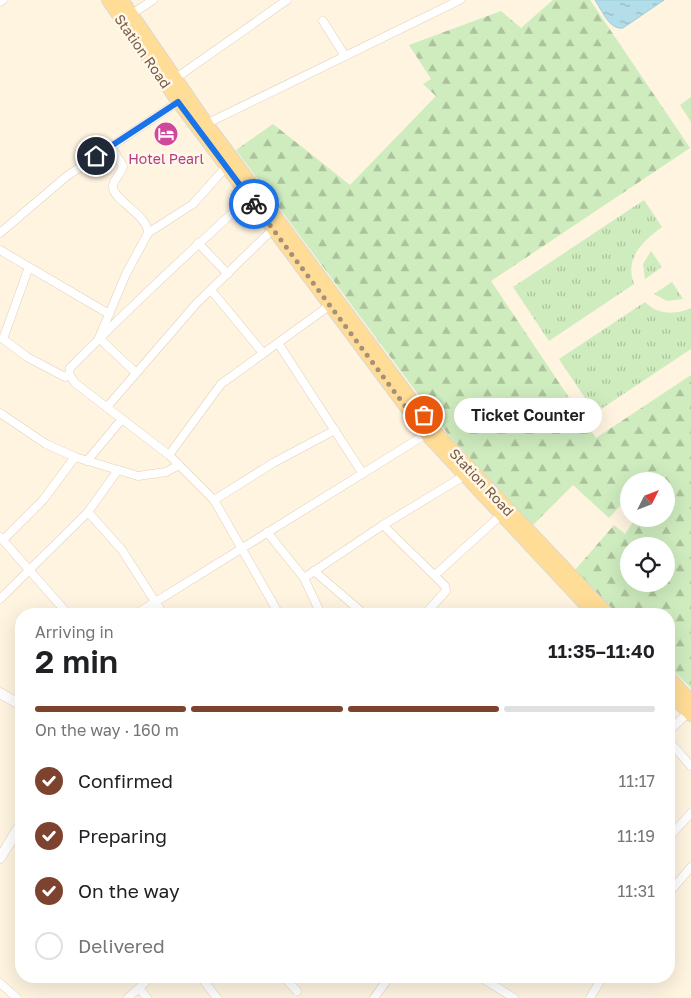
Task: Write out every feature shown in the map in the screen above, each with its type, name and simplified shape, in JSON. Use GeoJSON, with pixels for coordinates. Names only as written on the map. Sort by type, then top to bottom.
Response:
{"type":"FeatureCollection","features":[{"type":"Feature","properties":{"kind":"main road","name":"Station Road"},"geometry":{"type":"LineString","coordinates":[[108,0],[178,102],[202,126],[464,476],[588,608]]}},
{"type":"Feature","properties":{"kind":"main road","name":"Station Road"},"geometry":{"type":"LineString","coordinates":[[122,0],[176,78],[226,167],[274,228],[329,306],[430,432],[602,608]]}},
{"type":"Feature","properties":{"kind":"main road"},"geometry":{"type":"LineString","coordinates":[[675,686],[690,710]]}},
{"type":"Feature","properties":{"kind":"main road"},"geometry":{"type":"LineString","coordinates":[[675,698],[690,710]]}},
{"type":"Feature","properties":{"kind":"street"},"geometry":{"type":"LineString","coordinates":[[132,14],[153,0]]}},
{"type":"Feature","properties":{"kind":"street"},"geometry":{"type":"LineString","coordinates":[[176,78],[287,0]]}},
{"type":"Feature","properties":{"kind":"street"},"geometry":{"type":"LineString","coordinates":[[202,126],[460,0]]}},
{"type":"Feature","properties":{"kind":"street"},"geometry":{"type":"LineString","coordinates":[[323,20],[345,56]]}},
{"type":"Feature","properties":{"kind":"street"},"geometry":{"type":"LineString","coordinates":[[0,232],[67,176],[178,102]]}},
{"type":"Feature","properties":{"kind":"street"},"geometry":{"type":"LineString","coordinates":[[110,146],[124,166],[113,184],[114,191],[146,224],[148,233]]}},
{"type":"Feature","properties":{"kind":"street"},"geometry":{"type":"LineString","coordinates":[[99,338],[126,274],[148,233],[193,204],[226,167]]}},
{"type":"Feature","properties":{"kind":"street"},"geometry":{"type":"LineString","coordinates":[[249,198],[198,243],[99,338],[70,368],[68,374],[75,383],[169,455],[214,500],[275,608]]}},
{"type":"Feature","properties":{"kind":"street"},"geometry":{"type":"LineString","coordinates":[[106,407],[196,304],[274,228]]}},
{"type":"Feature","properties":{"kind":"street"},"geometry":{"type":"LineString","coordinates":[[198,243],[228,274]]}},
{"type":"Feature","properties":{"kind":"street"},"geometry":{"type":"LineString","coordinates":[[0,250],[109,314]]}},
{"type":"Feature","properties":{"kind":"street"},"geometry":{"type":"LineString","coordinates":[[29,267],[3,339],[27,356],[65,377]]}},
{"type":"Feature","properties":{"kind":"street"},"geometry":{"type":"LineString","coordinates":[[211,290],[263,352]]}},
{"type":"Feature","properties":{"kind":"street"},"geometry":{"type":"LineString","coordinates":[[169,455],[221,384],[329,306]]}},
{"type":"Feature","properties":{"kind":"street"},"geometry":{"type":"LineString","coordinates":[[99,338],[136,373]]}},
{"type":"Feature","properties":{"kind":"street"},"geometry":{"type":"LineString","coordinates":[[278,342],[364,474]]}},
{"type":"Feature","properties":{"kind":"street"},"geometry":{"type":"LineString","coordinates":[[0,413],[46,444],[75,458],[138,476],[154,476],[179,465]]}},
{"type":"Feature","properties":{"kind":"street"},"geometry":{"type":"LineString","coordinates":[[87,461],[122,419]]}},
{"type":"Feature","properties":{"kind":"street"},"geometry":{"type":"LineString","coordinates":[[214,500],[273,463],[335,430]]}},
{"type":"Feature","properties":{"kind":"street"},"geometry":{"type":"LineString","coordinates":[[145,608],[430,432]]}},
{"type":"Feature","properties":{"kind":"street"},"geometry":{"type":"LineString","coordinates":[[63,608],[1,539],[43,500],[75,458]]}},
{"type":"Feature","properties":{"kind":"street"},"geometry":{"type":"LineString","coordinates":[[0,599],[88,512],[118,470]]}},
{"type":"Feature","properties":{"kind":"street"},"geometry":{"type":"LineString","coordinates":[[304,578],[383,525],[464,476]]}},
{"type":"Feature","properties":{"kind":"street"},"geometry":{"type":"LineString","coordinates":[[88,512],[122,550],[159,608]]}},
{"type":"Feature","properties":{"kind":"street"},"geometry":{"type":"LineString","coordinates":[[434,574],[500,516]]}},
{"type":"Feature","properties":{"kind":"street"},"geometry":{"type":"LineString","coordinates":[[383,525],[443,582],[446,591],[430,608]]}},
{"type":"Feature","properties":{"kind":"street"},"geometry":{"type":"LineString","coordinates":[[267,532],[304,578],[318,608]]}},
{"type":"Feature","properties":{"kind":"street"},"geometry":{"type":"LineString","coordinates":[[314,571],[357,608]]}},
{"type":"Feature","properties":{"kind":"street"},"geometry":{"type":"LineString","coordinates":[[0,693],[15,702]]}},
{"type":"Feature","properties":{"kind":"street"},"geometry":{"type":"LineString","coordinates":[[675,725],[690,710]]}},
{"type":"Feature","properties":{"kind":"street"},"geometry":{"type":"LineString","coordinates":[[675,748],[691,766]]}},
{"type":"Feature","properties":{"kind":"street"},"geometry":{"type":"LineString","coordinates":[[675,830],[691,813]]}},
{"type":"Feature","properties":{"kind":"street"},"geometry":{"type":"LineString","coordinates":[[0,858],[15,834]]}},
{"type":"Feature","properties":{"kind":"street"},"geometry":{"type":"LineString","coordinates":[[675,885],[691,867]]}},
{"type":"Feature","properties":{"kind":"street"},"geometry":{"type":"LineString","coordinates":[[0,983],[17,998]]}},
{"type":"Feature","properties":{"kind":"street"},"geometry":{"type":"LineString","coordinates":[[128,998],[144,983]]}},
{"type":"Feature","properties":{"kind":"street"},"geometry":{"type":"LineString","coordinates":[[205,983],[217,998]]}},
{"type":"Feature","properties":{"kind":"street"},"geometry":{"type":"LineString","coordinates":[[290,983],[297,990]]}},
{"type":"Feature","properties":{"kind":"street"},"geometry":{"type":"LineString","coordinates":[[374,998],[385,983]]}},
{"type":"Feature","properties":{"kind":"street"},"geometry":{"type":"LineString","coordinates":[[490,983],[514,998]]}},
{"type":"Feature","properties":{"kind":"street"},"geometry":{"type":"LineString","coordinates":[[590,998],[599,983]]}},
{"type":"Feature","properties":{"kind":"street"},"geometry":{"type":"LineString","coordinates":[[139,988],[147,998]]}},
{"type":"Feature","properties":{"kind":"green space"},"geometry":{"type":"Polygon","coordinates":[[[553,0],[590,0],[690,148],[491,281],[596,438],[691,375],[691,688],[675,672],[675,608],[611,608],[575,570],[614,525],[625,534],[629,528],[675,528],[675,472],[620,472],[620,506],[609,518],[573,485],[532,526],[447,433],[236,150],[273,124],[350,185],[436,96],[423,84],[431,79],[409,45],[501,11],[521,28],[553,0]]]}},
{"type":"Feature","properties":{"kind":"green space"},"geometry":{"type":"Polygon","coordinates":[[[691,97],[691,122],[680,105],[691,97]]]}},
{"type":"Feature","properties":{"kind":"green space"},"geometry":{"type":"Polygon","coordinates":[[[644,200],[662,227],[642,244],[633,258],[631,266],[634,284],[549,341],[513,287],[644,200]]]}},
{"type":"Feature","properties":{"kind":"green space"},"geometry":{"type":"Polygon","coordinates":[[[651,251],[662,267],[645,279],[643,264],[651,251]]]}},
{"type":"Feature","properties":{"kind":"green space"},"geometry":{"type":"Polygon","coordinates":[[[672,282],[683,299],[667,301],[654,294],[672,282]]]}},
{"type":"Feature","properties":{"kind":"green space"},"geometry":{"type":"Polygon","coordinates":[[[645,302],[655,309],[673,313],[691,308],[691,349],[595,413],[559,359],[645,302]]]}},
{"type":"Feature","properties":{"kind":"water"},"geometry":{"type":"Polygon","coordinates":[[[595,0],[664,0],[623,28],[618,28],[610,23],[595,0]]]}},
{"type":"Feature","properties":{"kind":"way so far"},"geometry":{"type":"LineString","coordinates":[[254,204],[274,228],[329,306],[426,434],[434,430],[424,415]]}},
{"type":"Feature","properties":{"kind":"place","name":"Hotel Pearl"},"geometry":{"type":"Point","coordinates":[166,134]}},
{"type":"Feature","properties":{"kind":"place","name":"Ticket Counter"},"geometry":{"type":"Point","coordinates":[424,415]}},
{"type":"Feature","properties":{"kind":"route"},"geometry":{"type":"LineString","coordinates":[[96,156],[178,102],[254,204]]}}]}
